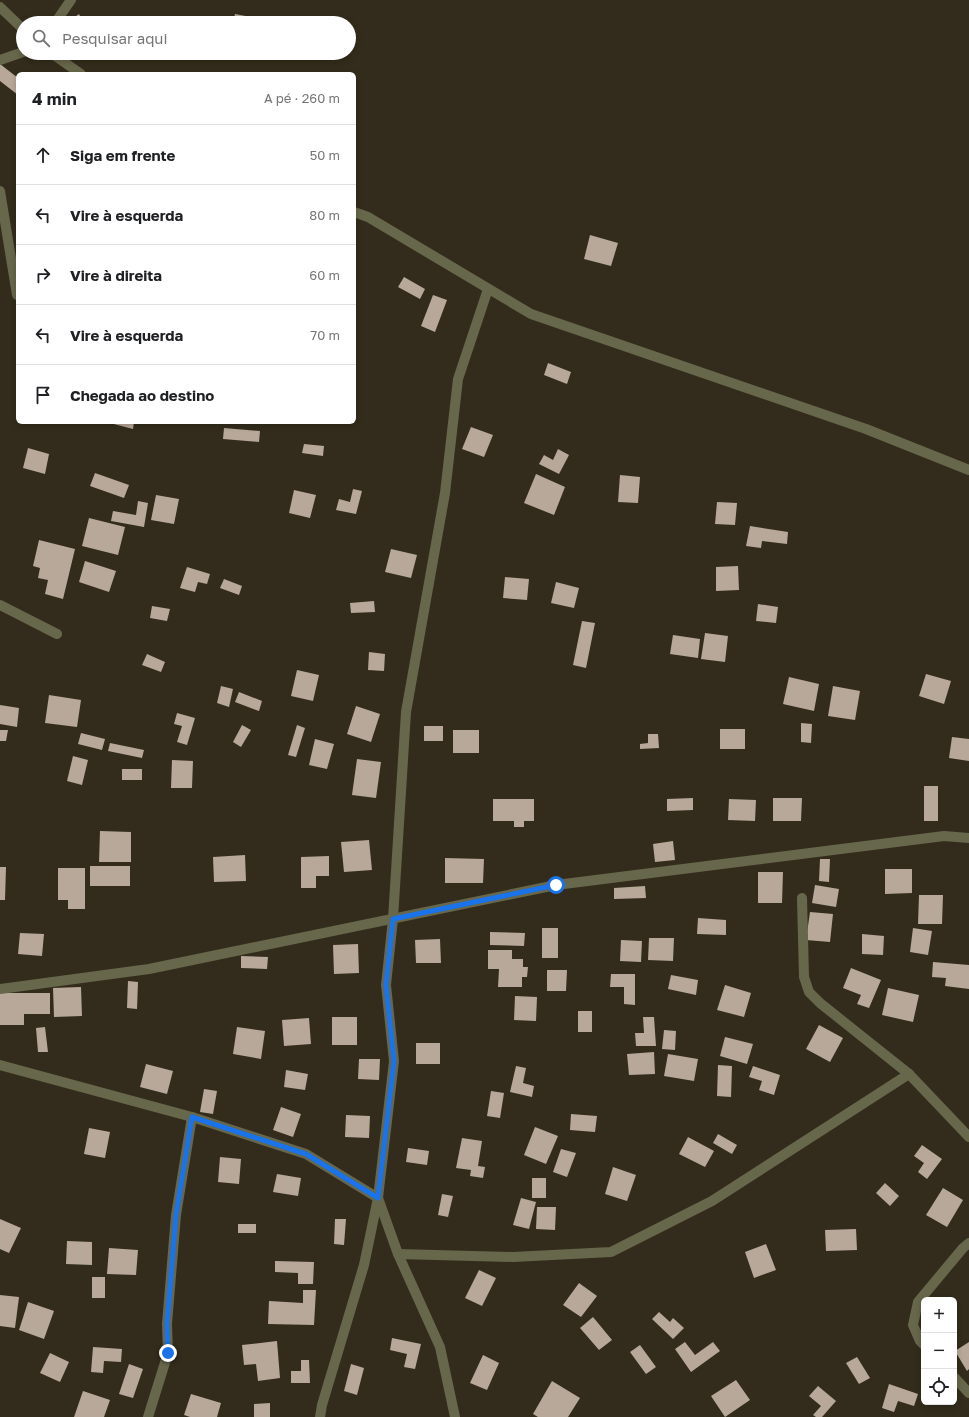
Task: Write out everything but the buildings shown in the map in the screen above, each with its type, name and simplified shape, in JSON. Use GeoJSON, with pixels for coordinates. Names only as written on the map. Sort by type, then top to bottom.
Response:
{"type":"FeatureCollection","features":[{"type":"Feature","properties":{"kind":"street"},"geometry":{"type":"LineString","coordinates":[[60,16],[71,0]]}},
{"type":"Feature","properties":{"kind":"street"},"geometry":{"type":"LineString","coordinates":[[0,7],[16,22]]}},
{"type":"Feature","properties":{"kind":"street"},"geometry":{"type":"LineString","coordinates":[[0,60],[16,54]]}},
{"type":"Feature","properties":{"kind":"street"},"geometry":{"type":"LineString","coordinates":[[61,60],[78,72]]}},
{"type":"Feature","properties":{"kind":"street"},"geometry":{"type":"LineString","coordinates":[[0,191],[16,289]]}},
{"type":"Feature","properties":{"kind":"street"},"geometry":{"type":"LineString","coordinates":[[356,213],[368,218],[531,314],[866,429],[969,470]]}},
{"type":"Feature","properties":{"kind":"street"},"geometry":{"type":"LineString","coordinates":[[320,1417],[322,1405],[364,1265],[378,1198],[394,1061],[386,985],[393,919],[406,712],[445,493],[458,379],[488,289]]}},
{"type":"Feature","properties":{"kind":"street"},"geometry":{"type":"LineString","coordinates":[[0,605],[57,634]]}},
{"type":"Feature","properties":{"kind":"street"},"geometry":{"type":"LineString","coordinates":[[0,989],[149,969],[556,885],[944,836],[969,838]]}},
{"type":"Feature","properties":{"kind":"street"},"geometry":{"type":"LineString","coordinates":[[802,898],[804,976],[809,992],[820,1003],[909,1074],[969,1137]]}},
{"type":"Feature","properties":{"kind":"street"},"geometry":{"type":"LineString","coordinates":[[0,1065],[192,1117],[306,1154],[378,1198],[398,1254],[440,1347],[455,1417]]}},
{"type":"Feature","properties":{"kind":"street"},"geometry":{"type":"LineString","coordinates":[[398,1254],[513,1257],[611,1252],[712,1201],[909,1074]]}},
{"type":"Feature","properties":{"kind":"street"},"geometry":{"type":"LineString","coordinates":[[148,1417],[168,1353],[167,1324],[176,1215],[192,1117]]}},
{"type":"Feature","properties":{"kind":"street"},"geometry":{"type":"LineString","coordinates":[[921,1342],[913,1325],[918,1302],[969,1242]]}},
{"type":"Feature","properties":{"kind":"street"},"geometry":{"type":"LineString","coordinates":[[957,1380],[969,1393]]}},
{"type":"Feature","properties":{"kind":"route"},"geometry":{"type":"LineString","coordinates":[[168,1353],[167,1324],[176,1215],[192,1117],[306,1154],[378,1198],[394,1061],[386,985],[393,919],[556,885]]}}]}
